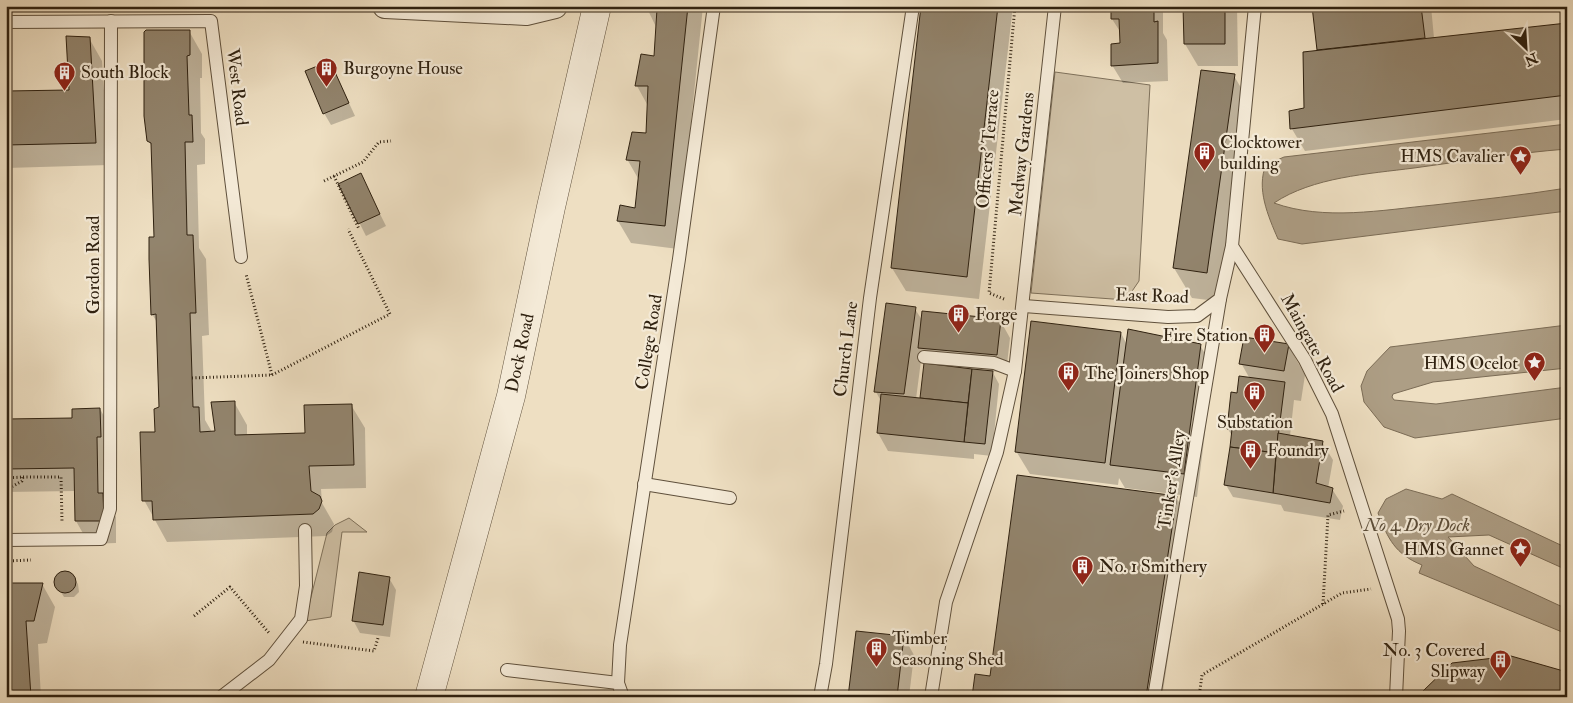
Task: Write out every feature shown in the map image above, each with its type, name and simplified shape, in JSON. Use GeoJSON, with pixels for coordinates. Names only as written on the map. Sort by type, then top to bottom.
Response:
{"type":"FeatureCollection","features":[{"type":"Feature","properties":{"kind":"street"},"geometry":{"type":"LineString","coordinates":[[385,6],[466,8],[526,13],[555,6]]}},
{"type":"Feature","properties":{"kind":"street","name":"Dock Road"},"geometry":{"type":"LineString","coordinates":[[429,697],[511,396],[551,207],[597,6]]}},
{"type":"Feature","properties":{"kind":"lane","name":"College Road"},"geometry":{"type":"LineString","coordinates":[[618,683],[620,645],[710,48],[714,6]]}},
{"type":"Feature","properties":{"kind":"lane","name":"Church Lane"},"geometry":{"type":"LineString","coordinates":[[820,697],[828,654],[870,298],[913,6]]}},
{"type":"Feature","properties":{"kind":"lane","name":"Medway Gardens"},"geometry":{"type":"LineString","coordinates":[[931,697],[946,602],[996,452],[1015,371],[1024,306],[1055,6]]}},
{"type":"Feature","properties":{"kind":"lane"},"geometry":{"type":"LineString","coordinates":[[1220,299],[1232,246],[1255,6]]}},
{"type":"Feature","properties":{"kind":"lane"},"geometry":{"type":"LineString","coordinates":[[6,22],[110,21]]}},
{"type":"Feature","properties":{"kind":"lane","name":"West Road"},"geometry":{"type":"LineString","coordinates":[[110,21],[211,21],[241,257]]}},
{"type":"Feature","properties":{"kind":"lane","name":"Gordon Road"},"geometry":{"type":"LineString","coordinates":[[6,540],[101,539],[110,510],[110,21]]}},
{"type":"Feature","properties":{"kind":"lane","name":"Maingate Road"},"geometry":{"type":"LineString","coordinates":[[1232,246],[1275,309],[1305,360],[1332,414],[1389,587],[1399,631],[1396,697]]}},
{"type":"Feature","properties":{"kind":"lane","name":"East Road"},"geometry":{"type":"LineString","coordinates":[[1024,306],[1168,318],[1197,316],[1220,299]]}},
{"type":"Feature","properties":{"kind":"lane","name":"Tinker's Alley"},"geometry":{"type":"LineString","coordinates":[[1154,697],[1220,299]]}},
{"type":"Feature","properties":{"kind":"lane"},"geometry":{"type":"LineString","coordinates":[[924,357],[994,363],[1015,371]]}},
{"type":"Feature","properties":{"kind":"lane"},"geometry":{"type":"LineString","coordinates":[[644,484],[730,498]]}},
{"type":"Feature","properties":{"kind":"lane"},"geometry":{"type":"LineString","coordinates":[[220,697],[269,660],[301,620],[306,586],[305,530]]}},
{"type":"Feature","properties":{"kind":"lane"},"geometry":{"type":"LineString","coordinates":[[507,670],[618,683],[623,697]]}},
{"type":"Feature","properties":{"kind":"path","name":"Officers' Terrace"},"geometry":{"type":"LineString","coordinates":[[989,293],[1015,6]]}},
{"type":"Feature","properties":{"kind":"path"},"geometry":{"type":"LineString","coordinates":[[324,181],[362,162],[379,142],[390,141]]}},
{"type":"Feature","properties":{"kind":"path"},"geometry":{"type":"LineString","coordinates":[[334,176],[359,229]]}},
{"type":"Feature","properties":{"kind":"path"},"geometry":{"type":"LineString","coordinates":[[192,378],[272,375],[390,314],[348,229]]}},
{"type":"Feature","properties":{"kind":"path"},"geometry":{"type":"LineString","coordinates":[[241,257],[272,375]]}},
{"type":"Feature","properties":{"kind":"path"},"geometry":{"type":"LineString","coordinates":[[6,478],[61,477],[62,523]]}},
{"type":"Feature","properties":{"kind":"path"},"geometry":{"type":"LineString","coordinates":[[6,490],[22,481],[23,478]]}},
{"type":"Feature","properties":{"kind":"path"},"geometry":{"type":"LineString","coordinates":[[1323,605],[1328,515],[1361,506]]}},
{"type":"Feature","properties":{"kind":"path"},"geometry":{"type":"LineString","coordinates":[[194,616],[230,587],[269,633],[282,644]]}},
{"type":"Feature","properties":{"kind":"path"},"geometry":{"type":"LineString","coordinates":[[1199,697],[1202,675],[1342,593],[1389,587]]}},
{"type":"Feature","properties":{"kind":"path"},"geometry":{"type":"LineString","coordinates":[[292,631],[307,644],[374,650],[378,638]]}},
{"type":"Feature","properties":{"kind":"shaded area"},"geometry":{"type":"Polygon","coordinates":[[[1055,72],[1150,85],[1139,281],[1126,300],[1031,293],[1055,72]]]}},
{"type":"Feature","properties":{"kind":"shaded area"},"geometry":{"type":"Polygon","coordinates":[[[349,518],[367,532],[342,532],[331,617],[305,621],[327,533],[335,525],[349,518]]]}},
{"type":"Feature","properties":{"kind":"water"},"geometry":{"type":"Polygon","coordinates":[[[1567,124],[1567,149],[1490,157],[1341,178],[1306,187],[1274,203],[1313,212],[1353,213],[1567,188],[1567,211],[1302,244],[1278,239],[1264,202],[1262,183],[1266,165],[1284,157],[1567,124]]]}},
{"type":"Feature","properties":{"kind":"water"},"geometry":{"type":"Polygon","coordinates":[[[1567,325],[1567,368],[1433,382],[1393,394],[1392,397],[1394,400],[1436,404],[1567,387],[1567,418],[1415,438],[1384,427],[1364,402],[1361,386],[1367,371],[1390,347],[1567,325]]]}},
{"type":"Feature","properties":{"kind":"water","name":"No 4 Dry Dock"},"geometry":{"type":"Polygon","coordinates":[[[1406,489],[1442,499],[1452,494],[1567,548],[1567,570],[1489,535],[1448,537],[1474,566],[1567,609],[1567,634],[1419,573],[1422,565],[1399,551],[1385,531],[1378,513],[1386,499],[1406,489]]]}},
{"type":"Feature","properties":{"kind":"building"},"geometry":{"type":"Polygon","coordinates":[[[644,6],[688,6],[665,226],[617,221],[620,205],[635,208],[640,161],[626,160],[632,132],[646,133],[648,86],[635,86],[641,54],[654,56],[657,9],[644,8],[644,6]]]}},
{"type":"Feature","properties":{"kind":"building"},"geometry":{"type":"Polygon","coordinates":[[[921,6],[998,6],[967,277],[891,268],[921,6]]]}},
{"type":"Feature","properties":{"kind":"building"},"geometry":{"type":"Polygon","coordinates":[[[1111,6],[1154,6],[1154,22],[1158,21],[1158,63],[1111,66],[1111,44],[1120,43],[1119,19],[1111,19],[1111,6]]]}},
{"type":"Feature","properties":{"kind":"building"},"geometry":{"type":"Polygon","coordinates":[[[1183,6],[1225,6],[1225,44],[1184,44],[1183,6]]]}},
{"type":"Feature","properties":{"kind":"building"},"geometry":{"type":"Polygon","coordinates":[[[1312,6],[1421,6],[1425,38],[1317,50],[1312,6]]]}},
{"type":"Feature","properties":{"kind":"building"},"geometry":{"type":"Polygon","coordinates":[[[1567,23],[1567,95],[1290,129],[1289,111],[1304,108],[1303,52],[1567,23]]]}},
{"type":"Feature","properties":{"kind":"building"},"geometry":{"type":"Polygon","coordinates":[[[146,30],[190,30],[190,55],[187,56],[189,115],[192,115],[193,142],[185,142],[187,235],[193,235],[196,313],[190,313],[193,407],[199,407],[200,432],[215,431],[211,402],[235,401],[235,435],[305,433],[304,405],[352,404],[354,465],[309,466],[311,491],[320,496],[322,501],[319,509],[313,514],[153,520],[152,501],[142,501],[140,432],[155,432],[154,409],[159,407],[156,314],[151,315],[149,259],[149,237],[154,237],[151,143],[147,141],[144,116],[144,32],[146,30]]]}},
{"type":"Feature","properties":{"kind":"building","name":"South Block"},"geometry":{"type":"Polygon","coordinates":[[[66,36],[90,37],[96,143],[6,145],[6,91],[69,90],[66,36]]]}},
{"type":"Feature","properties":{"kind":"building","name":"Burgoyne House"},"geometry":{"type":"Polygon","coordinates":[[[330,61],[349,103],[323,114],[305,71],[330,61]]]}},
{"type":"Feature","properties":{"kind":"building","name":"Clocktower building"},"geometry":{"type":"Polygon","coordinates":[[[1201,70],[1235,74],[1207,273],[1173,268],[1201,70]]]}},
{"type":"Feature","properties":{"kind":"building"},"geometry":{"type":"Polygon","coordinates":[[[361,173],[380,214],[358,224],[338,184],[361,173]]]}},
{"type":"Feature","properties":{"kind":"building"},"geometry":{"type":"Polygon","coordinates":[[[886,303],[916,307],[904,394],[874,392],[886,303]]]}},
{"type":"Feature","properties":{"kind":"building","name":"Forge"},"geometry":{"type":"Polygon","coordinates":[[[922,311],[1001,319],[997,355],[918,348],[922,311]]]}},
{"type":"Feature","properties":{"kind":"building","name":"The Joiners Shop"},"geometry":{"type":"Polygon","coordinates":[[[1031,321],[1121,332],[1105,463],[1015,452],[1031,321]]]}},
{"type":"Feature","properties":{"kind":"building"},"geometry":{"type":"Polygon","coordinates":[[[1128,329],[1201,344],[1184,474],[1110,465],[1128,329]]]}},
{"type":"Feature","properties":{"kind":"building","name":"Fire Station"},"geometry":{"type":"Polygon","coordinates":[[[1244,337],[1289,344],[1284,371],[1239,364],[1244,337]]]}},
{"type":"Feature","properties":{"kind":"building"},"geometry":{"type":"Polygon","coordinates":[[[924,363],[972,369],[968,403],[920,398],[924,363]]]}},
{"type":"Feature","properties":{"kind":"building"},"geometry":{"type":"Polygon","coordinates":[[[972,369],[993,371],[985,444],[964,442],[972,369]]]}},
{"type":"Feature","properties":{"kind":"building","name":"Substation"},"geometry":{"type":"Polygon","coordinates":[[[1239,376],[1285,382],[1276,453],[1230,447],[1232,429],[1227,429],[1231,392],[1237,393],[1239,376]]]}},
{"type":"Feature","properties":{"kind":"building"},"geometry":{"type":"Polygon","coordinates":[[[881,394],[968,403],[964,442],[877,433],[881,394]]]}},
{"type":"Feature","properties":{"kind":"building"},"geometry":{"type":"Polygon","coordinates":[[[100,408],[101,437],[97,437],[98,493],[103,493],[104,521],[75,521],[74,468],[6,469],[6,419],[72,418],[72,409],[100,408]]]}},
{"type":"Feature","properties":{"kind":"building"},"geometry":{"type":"Polygon","coordinates":[[[1278,433],[1323,441],[1316,483],[1333,488],[1330,503],[1273,493],[1278,433]]]}},
{"type":"Feature","properties":{"kind":"building","name":"Foundry"},"geometry":{"type":"Polygon","coordinates":[[[1230,447],[1276,453],[1273,493],[1224,485],[1230,447]]]}},
{"type":"Feature","properties":{"kind":"building","name":"No. 1 Smithery"},"geometry":{"type":"Polygon","coordinates":[[[1017,475],[1177,496],[1146,697],[972,697],[975,674],[990,676],[1017,475]]]}},
{"type":"Feature","properties":{"kind":"building"},"geometry":{"type":"Polygon","coordinates":[[[65,571],[73,574],[76,582],[73,590],[65,593],[57,590],[54,582],[57,574],[65,571]]]}},
{"type":"Feature","properties":{"kind":"building"},"geometry":{"type":"Polygon","coordinates":[[[359,572],[390,577],[383,625],[352,621],[359,572]]]}},
{"type":"Feature","properties":{"kind":"building"},"geometry":{"type":"Polygon","coordinates":[[[6,583],[43,583],[34,621],[26,621],[31,697],[6,697],[6,583]]]}},
{"type":"Feature","properties":{"kind":"building","name":"Timber Seasoning Shed"},"geometry":{"type":"Polygon","coordinates":[[[856,631],[904,636],[897,697],[848,697],[856,631]]]}},
{"type":"Feature","properties":{"kind":"building","name":"No. 3 Covered Slipway"},"geometry":{"type":"Polygon","coordinates":[[[1511,656],[1567,672],[1567,697],[1422,697],[1423,691],[1452,663],[1511,656]]]}},
{"type":"Feature","properties":{"kind":"place","name":"Burgoyne House"},"geometry":{"type":"Point","coordinates":[327,87]}},
{"type":"Feature","properties":{"kind":"place","name":"South Block"},"geometry":{"type":"Point","coordinates":[65,91]}},
{"type":"Feature","properties":{"kind":"place","name":"Clocktower building"},"geometry":{"type":"Point","coordinates":[1204,171]}},
{"type":"Feature","properties":{"kind":"place","name":"HMS Cavalier"},"geometry":{"type":"Point","coordinates":[1521,175]}},
{"type":"Feature","properties":{"kind":"place","name":"Forge"},"geometry":{"type":"Point","coordinates":[959,333]}},
{"type":"Feature","properties":{"kind":"place","name":"Fire Station"},"geometry":{"type":"Point","coordinates":[1264,354]}},
{"type":"Feature","properties":{"kind":"place","name":"HMS Ocelot"},"geometry":{"type":"Point","coordinates":[1534,382]}},
{"type":"Feature","properties":{"kind":"place","name":"The Joiners Shop"},"geometry":{"type":"Point","coordinates":[1068,392]}},
{"type":"Feature","properties":{"kind":"place","name":"Substation"},"geometry":{"type":"Point","coordinates":[1255,411]}},
{"type":"Feature","properties":{"kind":"place","name":"Foundry"},"geometry":{"type":"Point","coordinates":[1251,469]}},
{"type":"Feature","properties":{"kind":"place","name":"HMS Gannet"},"geometry":{"type":"Point","coordinates":[1520,568]}},
{"type":"Feature","properties":{"kind":"place","name":"No. 1 Smithery"},"geometry":{"type":"Point","coordinates":[1083,585]}},
{"type":"Feature","properties":{"kind":"place","name":"Timber Seasoning Shed"},"geometry":{"type":"Point","coordinates":[876,667]}},
{"type":"Feature","properties":{"kind":"place","name":"No. 3 Covered Slipway"},"geometry":{"type":"Point","coordinates":[1501,679]}}]}
